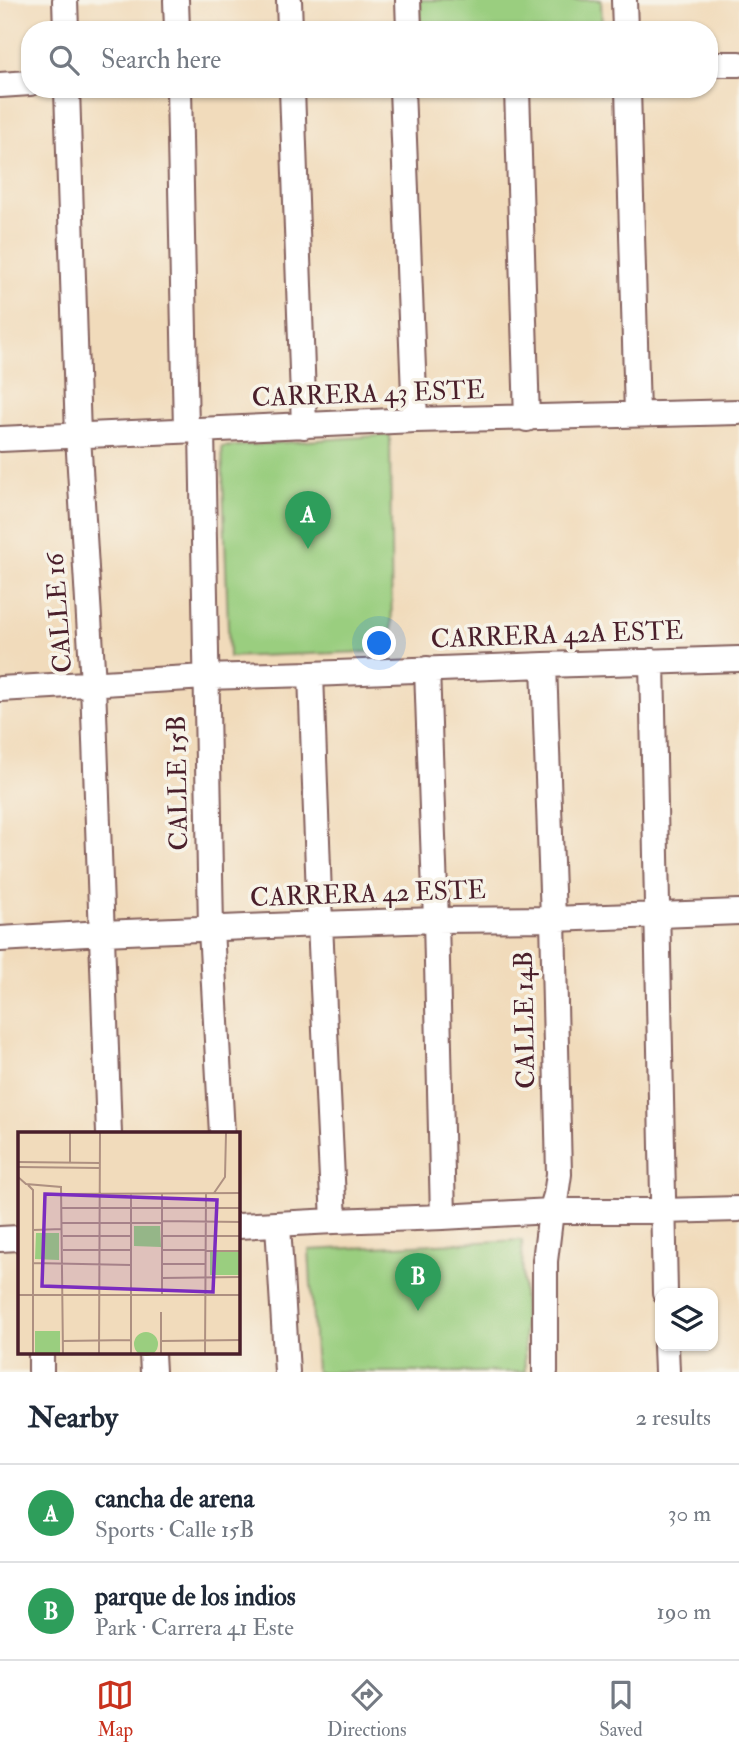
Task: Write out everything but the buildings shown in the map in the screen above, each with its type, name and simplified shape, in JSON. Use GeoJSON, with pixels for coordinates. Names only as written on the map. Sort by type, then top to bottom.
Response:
{"type":"FeatureCollection","features":[{"type":"Feature","properties":{"kind":"street"},"geometry":{"type":"LineString","coordinates":[[65,0],[66,21]]}},
{"type":"Feature","properties":{"kind":"street"},"geometry":{"type":"LineString","coordinates":[[176,0],[177,21]]}},
{"type":"Feature","properties":{"kind":"street"},"geometry":{"type":"LineString","coordinates":[[289,0],[290,21]]}},
{"type":"Feature","properties":{"kind":"street"},"geometry":{"type":"LineString","coordinates":[[408,0],[409,21]]}},
{"type":"Feature","properties":{"kind":"street"},"geometry":{"type":"LineString","coordinates":[[624,0],[625,21]]}},
{"type":"Feature","properties":{"kind":"street"},"geometry":{"type":"LineString","coordinates":[[718,64],[739,64]]}},
{"type":"Feature","properties":{"kind":"street"},"geometry":{"type":"LineString","coordinates":[[0,85],[21,84]]}},
{"type":"Feature","properties":{"kind":"street","name":"CALLE 16"},"geometry":{"type":"LineString","coordinates":[[67,98],[78,436],[93,684],[109,1132]]}},
{"type":"Feature","properties":{"kind":"street","name":"CALLE 15B"},"geometry":{"type":"LineString","coordinates":[[179,98],[206,677],[211,929],[222,1132]]}},
{"type":"Feature","properties":{"kind":"street"},"geometry":{"type":"LineString","coordinates":[[292,98],[304,426]]}},
{"type":"Feature","properties":{"kind":"street"},"geometry":{"type":"LineString","coordinates":[[402,98],[415,420]]}},
{"type":"Feature","properties":{"kind":"street"},"geometry":{"type":"LineString","coordinates":[[517,98],[527,419]]}},
{"type":"Feature","properties":{"kind":"street"},"geometry":{"type":"LineString","coordinates":[[628,98],[637,414]]}},
{"type":"Feature","properties":{"kind":"street","name":"CARRERA 43 ESTE"},"geometry":{"type":"LineString","coordinates":[[0,439],[415,420],[739,412]]}},
{"type":"Feature","properties":{"kind":"street","name":"CARRERA 42A ESTE"},"geometry":{"type":"LineString","coordinates":[[0,689],[206,677],[739,659]]}},
{"type":"Feature","properties":{"kind":"street"},"geometry":{"type":"LineString","coordinates":[[652,661],[665,1288]]}},
{"type":"Feature","properties":{"kind":"street","name":"CALLE 14B"},"geometry":{"type":"LineString","coordinates":[[544,664],[559,1174],[545,1261],[545,1372]]}},
{"type":"Feature","properties":{"kind":"street"},"geometry":{"type":"LineString","coordinates":[[427,669],[443,1217]]}},
{"type":"Feature","properties":{"kind":"street"},"geometry":{"type":"LineString","coordinates":[[311,674],[334,1220]]}},
{"type":"Feature","properties":{"kind":"street","name":"CARRERA 42 ESTE"},"geometry":{"type":"LineString","coordinates":[[0,939],[320,924],[739,912]]}},
{"type":"Feature","properties":{"kind":"street"},"geometry":{"type":"LineString","coordinates":[[240,1226],[551,1211],[739,1209]]}},
{"type":"Feature","properties":{"kind":"street"},"geometry":{"type":"LineString","coordinates":[[278,1225],[286,1372]]}},
{"type":"Feature","properties":{"kind":"street"},"geometry":{"type":"LineString","coordinates":[[0,1239],[18,1238]]}},
{"type":"Feature","properties":{"kind":"street"},"geometry":{"type":"LineString","coordinates":[[666,1351],[667,1372]]}},
{"type":"Feature","properties":{"kind":"street"},"geometry":{"type":"LineString","coordinates":[[41,1354],[41,1372]]}},
{"type":"Feature","properties":{"kind":"street"},"geometry":{"type":"LineString","coordinates":[[152,1354],[153,1372]]}},
{"type":"Feature","properties":{"kind":"green space"},"geometry":{"type":"Polygon","coordinates":[[[420,0],[601,0],[602,21],[421,21],[420,0]]]}},
{"type":"Feature","properties":{"kind":"green space"},"geometry":{"type":"Polygon","coordinates":[[[390,435],[392,651],[229,657],[222,447],[390,435]]]}},
{"type":"Feature","properties":{"kind":"green space"},"geometry":{"type":"Polygon","coordinates":[[[522,1240],[525,1372],[316,1372],[309,1250],[522,1240]]]}},
{"type":"Feature","properties":{"kind":"place","name":"cancha de arena"},"geometry":{"type":"Point","coordinates":[308,549]}},
{"type":"Feature","properties":{"kind":"place","name":"parque de los indios"},"geometry":{"type":"Point","coordinates":[418,1311]}}]}
